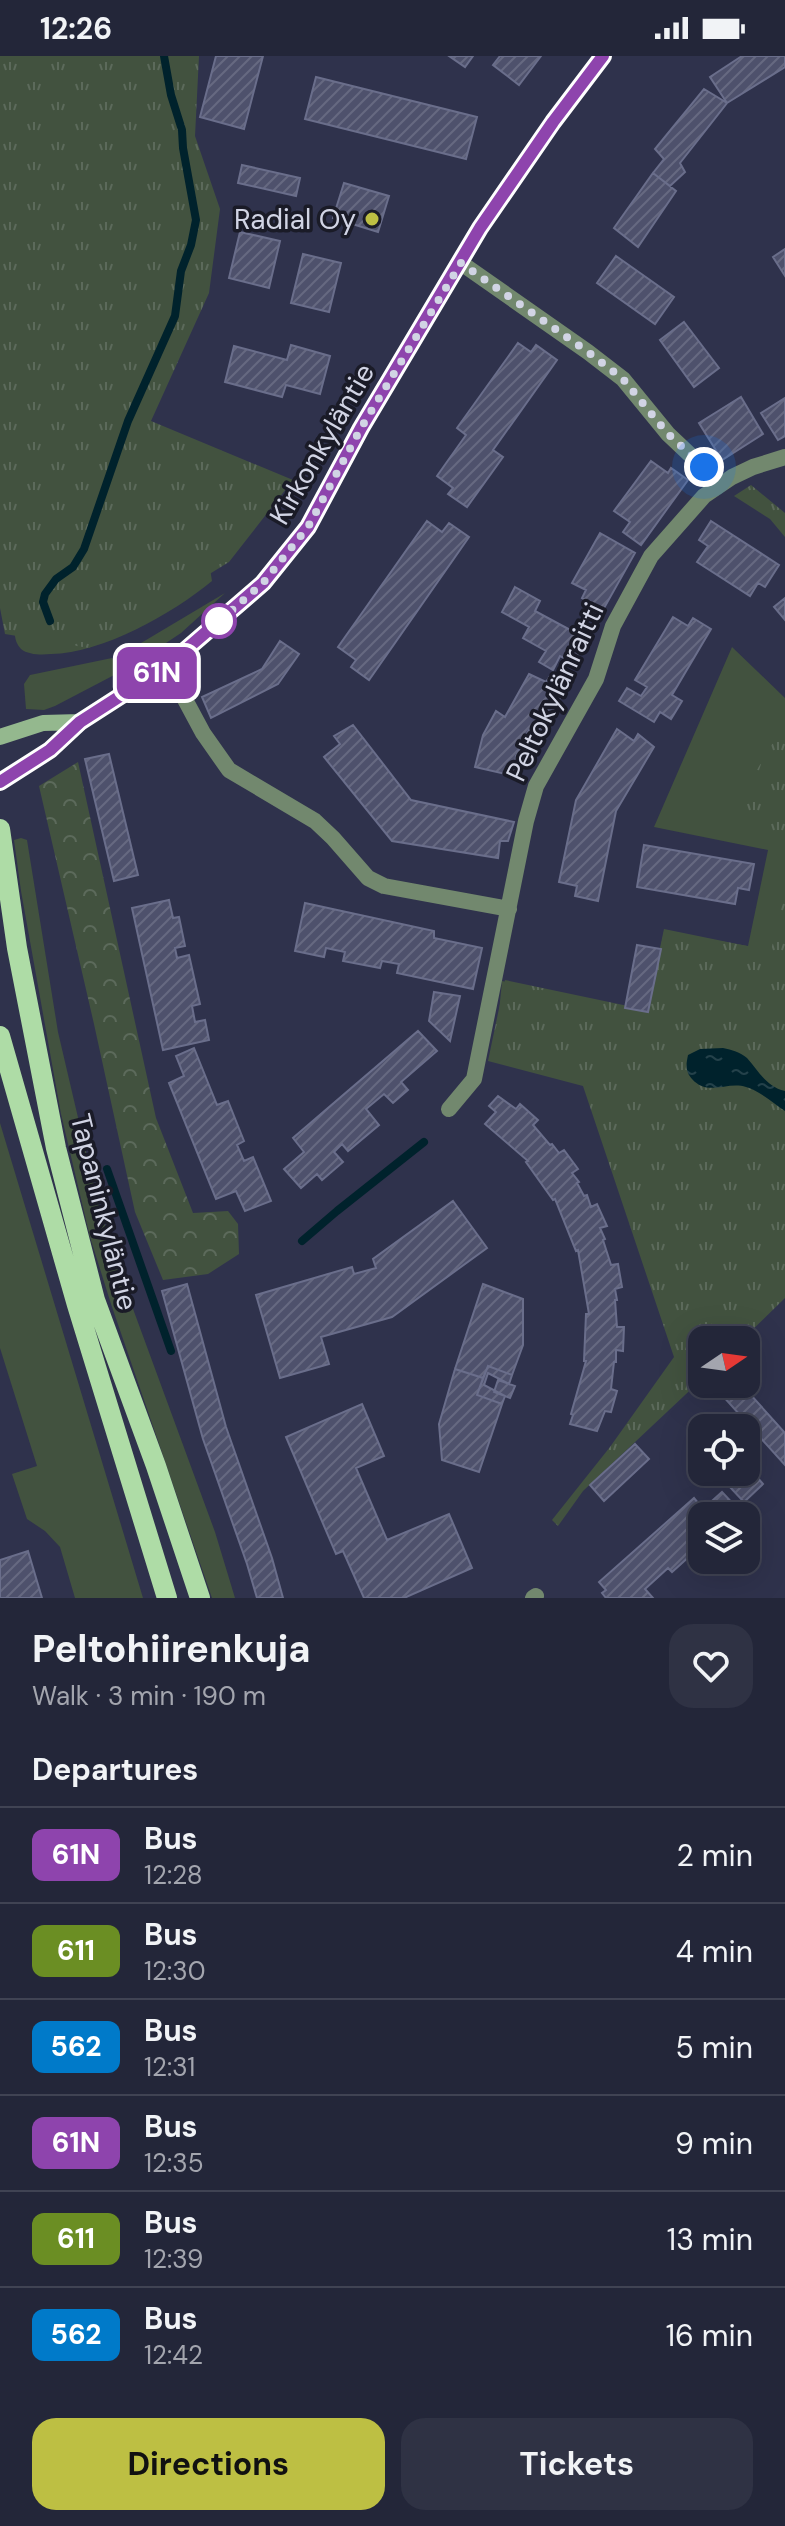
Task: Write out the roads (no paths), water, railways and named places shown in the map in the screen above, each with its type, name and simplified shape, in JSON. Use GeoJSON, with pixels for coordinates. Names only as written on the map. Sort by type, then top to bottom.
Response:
{"type":"FeatureCollection","features":[{"type":"Feature","properties":{"kind":"main road","name":"Tapaninkyläntie"},"geometry":{"type":"LineString","coordinates":[[0,829],[17,948],[53,1132],[91,1285],[200,1598]]}},
{"type":"Feature","properties":{"kind":"main road","name":"Tapaninkyläntie"},"geometry":{"type":"LineString","coordinates":[[0,1036],[77,1305],[167,1598]]}},
{"type":"Feature","properties":{"kind":"street","name":"Kirkonkyläntie"},"geometry":{"type":"LineString","coordinates":[[0,782],[50,750],[80,722],[167,666],[263,583],[308,527],[361,428],[499,199],[603,56]]}},
{"type":"Feature","properties":{"kind":"street"},"geometry":{"type":"LineString","coordinates":[[461,263],[623,379],[668,434],[721,484]]}},
{"type":"Feature","properties":{"kind":"street","name":"Peltokylänraitti"},"geometry":{"type":"LineString","coordinates":[[449,1109],[474,1079],[526,821],[536,786],[596,679],[613,626],[651,556],[704,496],[753,467],[785,457]]}},
{"type":"Feature","properties":{"kind":"street"},"geometry":{"type":"LineString","coordinates":[[167,666],[203,733],[229,770],[315,821],[368,878],[384,886],[509,909]]}},
{"type":"Feature","properties":{"kind":"street"},"geometry":{"type":"LineString","coordinates":[[0,737],[43,723],[80,722]]}},
{"type":"Feature","properties":{"kind":"water"},"geometry":{"type":"Polygon","coordinates":[[[723,1048],[747,1058],[768,1082],[785,1091],[785,1111],[746,1087],[711,1088],[692,1079],[687,1068],[688,1055],[700,1049],[723,1048]]]}},
{"type":"Feature","properties":{"kind":"waterway"},"geometry":{"type":"LineString","coordinates":[[50,621],[43,602],[45,594],[56,579],[73,567],[84,549],[128,421],[175,316],[181,271],[191,245],[196,220],[182,130],[171,95],[164,56]]}},
{"type":"Feature","properties":{"kind":"waterway"},"geometry":{"type":"LineString","coordinates":[[302,1241],[424,1142]]}},
{"type":"Feature","properties":{"kind":"waterway"},"geometry":{"type":"LineString","coordinates":[[107,1169],[171,1351]]}},
{"type":"Feature","properties":{"kind":"place","name":"Radial Oy"},"geometry":{"type":"Point","coordinates":[372,219]}}]}
